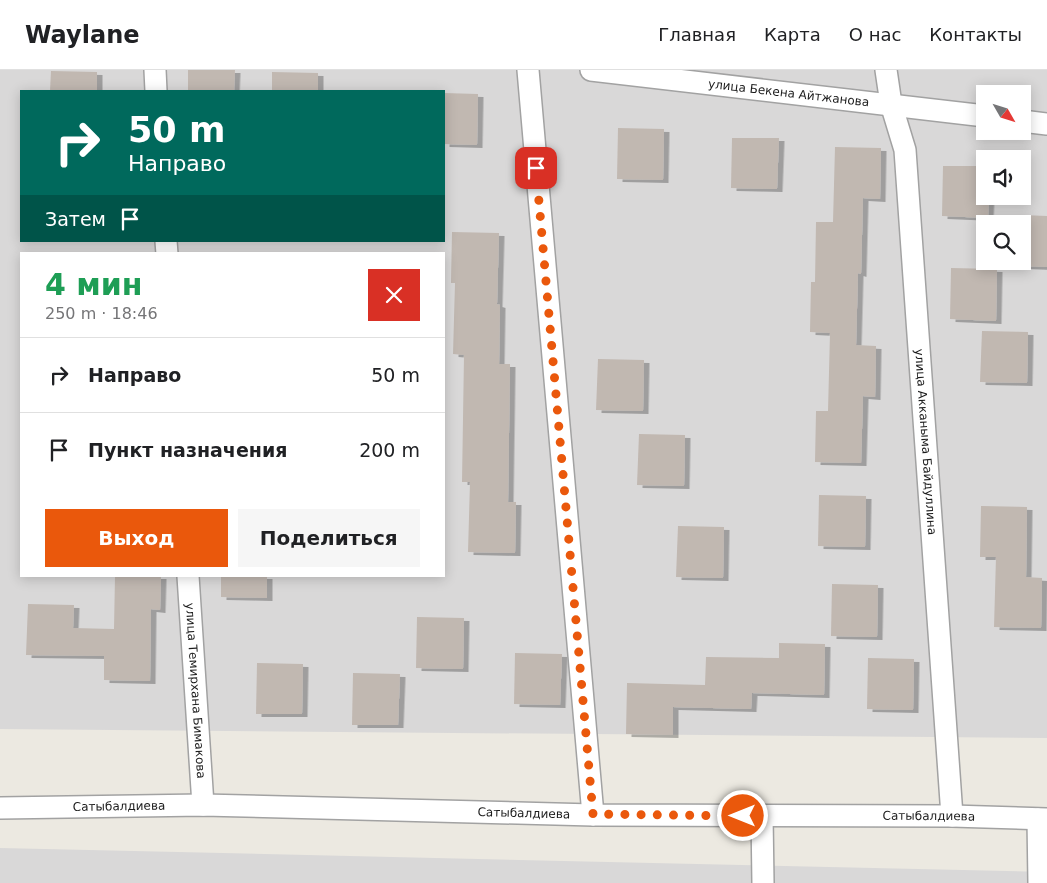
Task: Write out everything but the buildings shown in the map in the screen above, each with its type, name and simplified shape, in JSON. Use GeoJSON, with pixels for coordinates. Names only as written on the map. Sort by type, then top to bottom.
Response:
{"type":"FeatureCollection","features":[{"type":"Feature","properties":{"kind":"street"},"geometry":{"type":"LineString","coordinates":[[155,70],[156,90]]}},
{"type":"Feature","properties":{"kind":"street"},"geometry":{"type":"LineString","coordinates":[[528,70],[593,814]]}},
{"type":"Feature","properties":{"kind":"street","name":"улица Бекена Айтжанова"},"geometry":{"type":"LineString","coordinates":[[591,70],[976,115]]}},
{"type":"Feature","properties":{"kind":"street","name":"улица Акканыма Байдуллина"},"geometry":{"type":"LineString","coordinates":[[886,70],[892,104],[905,150],[952,816]]}},
{"type":"Feature","properties":{"kind":"street"},"geometry":{"type":"LineString","coordinates":[[1031,122],[1047,124]]}},
{"type":"Feature","properties":{"kind":"street","name":"улица Темирхана Бимакова"},"geometry":{"type":"LineString","coordinates":[[188,577],[203,805]]}},
{"type":"Feature","properties":{"kind":"street","name":"Сатыбалдиева"},"geometry":{"type":"LineString","coordinates":[[0,808],[203,805],[593,814],[952,816],[1042,819]]}},
{"type":"Feature","properties":{"kind":"street"},"geometry":{"type":"LineString","coordinates":[[762,816],[763,883]]}},
{"type":"Feature","properties":{"kind":"street"},"geometry":{"type":"LineString","coordinates":[[1039,883],[1042,819]]}},
{"type":"Feature","properties":{"kind":"shaded area"},"geometry":{"type":"Polygon","coordinates":[[[0,70],[1047,70],[1047,738],[0,729],[0,70]]]}},
{"type":"Feature","properties":{"kind":"shaded area"},"geometry":{"type":"Polygon","coordinates":[[[0,848],[1047,872],[1047,883],[0,883],[0,848]]]}},
{"type":"Feature","properties":{"kind":"route"},"geometry":{"type":"LineString","coordinates":[[536,168],[593,814],[743,816]]}}]}
